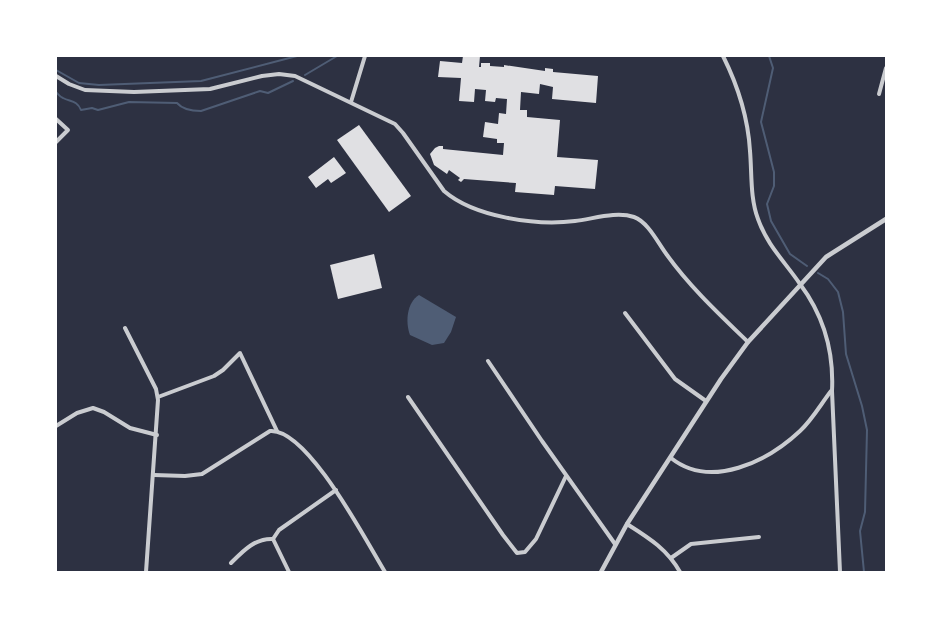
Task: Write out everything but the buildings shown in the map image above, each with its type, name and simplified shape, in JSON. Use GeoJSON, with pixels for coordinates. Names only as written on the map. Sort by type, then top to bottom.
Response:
{"type":"FeatureCollection","features":[{"type":"Feature","properties":{"kind":"street"},"geometry":{"type":"LineString","coordinates":[[351,102],[364,56]]}},
{"type":"Feature","properties":{"kind":"street"},"geometry":{"type":"LineString","coordinates":[[723,56],[735,83],[746,119],[756,216],[774,251],[800,283],[816,311],[829,345],[833,368],[840,573]]}},
{"type":"Feature","properties":{"kind":"street"},"geometry":{"type":"LineString","coordinates":[[879,94],[886,68]]}},
{"type":"Feature","properties":{"kind":"street"},"geometry":{"type":"LineString","coordinates":[[56,76],[85,90],[134,92],[210,89],[262,76],[279,74],[295,76],[394,124],[403,133],[444,191],[453,199],[469,207],[534,221],[572,221],[617,216],[637,219],[646,226],[680,273],[698,293],[748,342]]}},
{"type":"Feature","properties":{"kind":"street"},"geometry":{"type":"LineString","coordinates":[[56,119],[68,130],[56,142]]}},
{"type":"Feature","properties":{"kind":"street"},"geometry":{"type":"LineString","coordinates":[[601,573],[627,524],[706,401],[748,342],[800,283],[832,252],[886,219]]}},
{"type":"Feature","properties":{"kind":"street"},"geometry":{"type":"LineString","coordinates":[[624,313],[675,379],[706,401]]}},
{"type":"Feature","properties":{"kind":"street"},"geometry":{"type":"LineString","coordinates":[[125,328],[149,373],[158,397],[146,573]]}},
{"type":"Feature","properties":{"kind":"street"},"geometry":{"type":"LineString","coordinates":[[158,397],[223,370],[240,353],[278,431],[302,450],[336,490],[385,573]]}},
{"type":"Feature","properties":{"kind":"street"},"geometry":{"type":"LineString","coordinates":[[488,362],[615,544]]}},
{"type":"Feature","properties":{"kind":"street"},"geometry":{"type":"LineString","coordinates":[[671,458],[683,466],[714,471],[729,470],[760,460],[774,452],[802,429],[832,391]]}},
{"type":"Feature","properties":{"kind":"street"},"geometry":{"type":"LineString","coordinates":[[408,397],[503,535],[520,554],[528,549],[536,539],[566,476]]}},
{"type":"Feature","properties":{"kind":"street"},"geometry":{"type":"LineString","coordinates":[[56,426],[77,413],[93,408],[130,428],[157,435]]}},
{"type":"Feature","properties":{"kind":"street"},"geometry":{"type":"LineString","coordinates":[[154,475],[202,474],[270,431],[278,431]]}},
{"type":"Feature","properties":{"kind":"street"},"geometry":{"type":"LineString","coordinates":[[273,539],[279,530],[336,490]]}},
{"type":"Feature","properties":{"kind":"street"},"geometry":{"type":"LineString","coordinates":[[627,524],[655,542],[672,558],[680,573]]}},
{"type":"Feature","properties":{"kind":"street"},"geometry":{"type":"LineString","coordinates":[[672,558],[691,544],[759,537]]}},
{"type":"Feature","properties":{"kind":"street"},"geometry":{"type":"LineString","coordinates":[[231,563],[252,544],[260,540],[273,539]]}},
{"type":"Feature","properties":{"kind":"street"},"geometry":{"type":"LineString","coordinates":[[273,539],[289,573]]}},
{"type":"Feature","properties":{"kind":"water"},"geometry":{"type":"Polygon","coordinates":[[[419,295],[456,317],[444,343],[432,345],[410,335],[408,313],[412,302],[419,295]]]}},
{"type":"Feature","properties":{"kind":"waterway"},"geometry":{"type":"LineString","coordinates":[[56,70],[79,83],[99,85],[201,81],[297,56]]}},
{"type":"Feature","properties":{"kind":"waterway"},"geometry":{"type":"LineString","coordinates":[[305,75],[337,56]]}},
{"type":"Feature","properties":{"kind":"waterway"},"geometry":{"type":"LineString","coordinates":[[769,56],[773,68],[761,122],[774,172],[774,186],[767,204],[771,221],[790,254],[807,266]]}},
{"type":"Feature","properties":{"kind":"waterway"},"geometry":{"type":"LineString","coordinates":[[56,92],[62,98],[75,103],[81,110],[92,108],[98,110],[129,102],[177,103],[188,110],[201,111],[260,91],[268,93],[293,81]]}},
{"type":"Feature","properties":{"kind":"waterway"},"geometry":{"type":"LineString","coordinates":[[818,273],[828,279],[838,292],[843,312],[846,354],[867,430],[865,512],[860,531],[864,572]]}}]}
